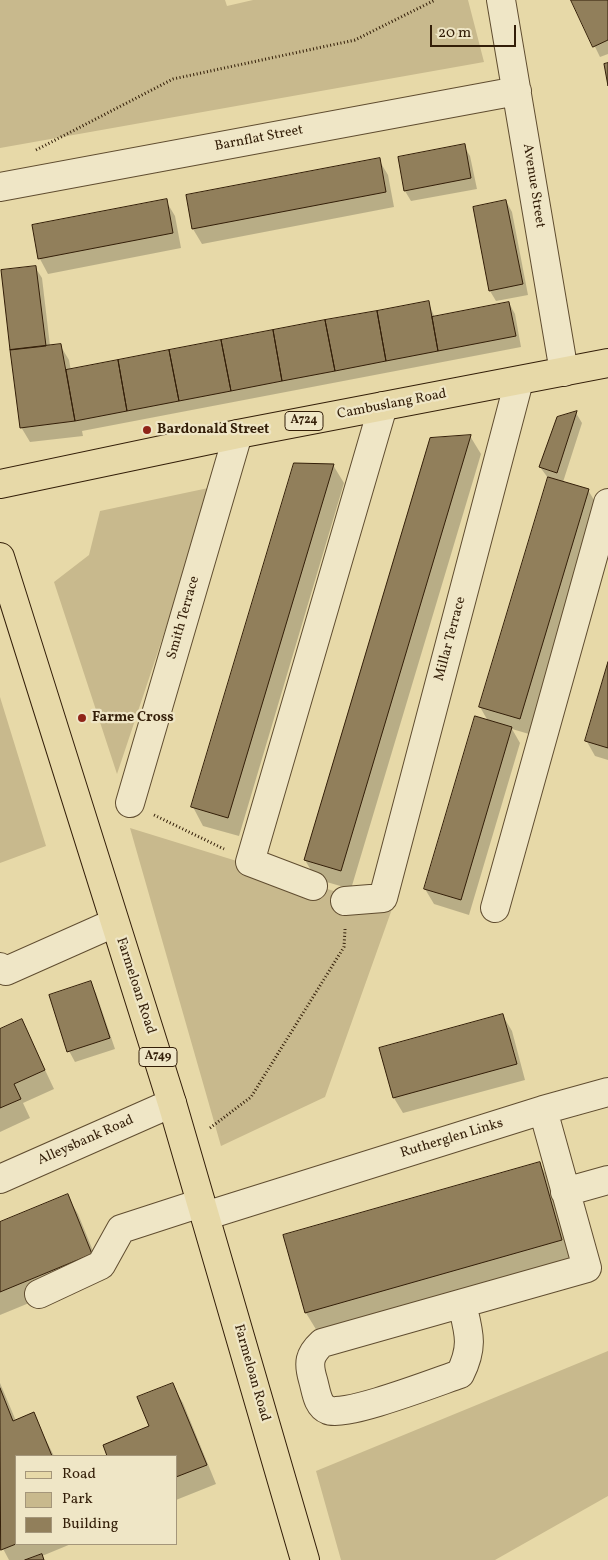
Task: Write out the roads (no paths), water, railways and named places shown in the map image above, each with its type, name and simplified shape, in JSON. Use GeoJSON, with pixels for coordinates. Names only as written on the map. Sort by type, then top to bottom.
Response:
{"type":"FeatureCollection","features":[{"type":"Feature","properties":{"kind":"main road","name":"Cambuslang Road"},"geometry":{"type":"LineString","coordinates":[[0,484],[238,434],[608,363]]}},
{"type":"Feature","properties":{"kind":"main road","name":"Farmeloan Road"},"geometry":{"type":"LineString","coordinates":[[0,557],[172,1103],[305,1560]]}},
{"type":"Feature","properties":{"kind":"street","name":"Avenue Street"},"geometry":{"type":"LineString","coordinates":[[501,0],[518,91],[564,372]]}},
{"type":"Feature","properties":{"kind":"street","name":"Barnflat Street"},"geometry":{"type":"LineString","coordinates":[[0,187],[518,91]]}},
{"type":"Feature","properties":{"kind":"street","name":"Millar Terrace"},"geometry":{"type":"LineString","coordinates":[[345,901],[383,898],[519,380]]}},
{"type":"Feature","properties":{"kind":"street"},"geometry":{"type":"LineString","coordinates":[[313,886],[250,862],[383,406]]}},
{"type":"Feature","properties":{"kind":"street","name":"Smith Terrace"},"geometry":{"type":"LineString","coordinates":[[130,803],[238,434]]}},
{"type":"Feature","properties":{"kind":"street"},"geometry":{"type":"LineString","coordinates":[[495,908],[608,503]]}},
{"type":"Feature","properties":{"kind":"street"},"geometry":{"type":"LineString","coordinates":[[0,967],[6,971],[114,923]]}},
{"type":"Feature","properties":{"kind":"street","name":"Rutherglen Links"},"geometry":{"type":"LineString","coordinates":[[39,1294],[101,1265],[121,1230],[203,1209],[608,1092]]}},
{"type":"Feature","properties":{"kind":"street","name":"Alleysbank Road"},"geometry":{"type":"LineString","coordinates":[[0,1179],[172,1103]]}},
{"type":"Feature","properties":{"kind":"street"},"geometry":{"type":"LineString","coordinates":[[462,1304],[469,1336],[469,1357],[460,1374],[394,1396],[337,1412],[326,1410],[319,1401],[309,1365],[312,1352],[322,1343],[587,1268],[542,1110]]}},
{"type":"Feature","properties":{"kind":"street"},"geometry":{"type":"LineString","coordinates":[[565,1192],[608,1180]]}},
{"type":"Feature","properties":{"kind":"place","name":"Bardonald Street"},"geometry":{"type":"Point","coordinates":[147,430]}},
{"type":"Feature","properties":{"kind":"place","name":"Farme Cross"},"geometry":{"type":"Point","coordinates":[82,718]}}]}
